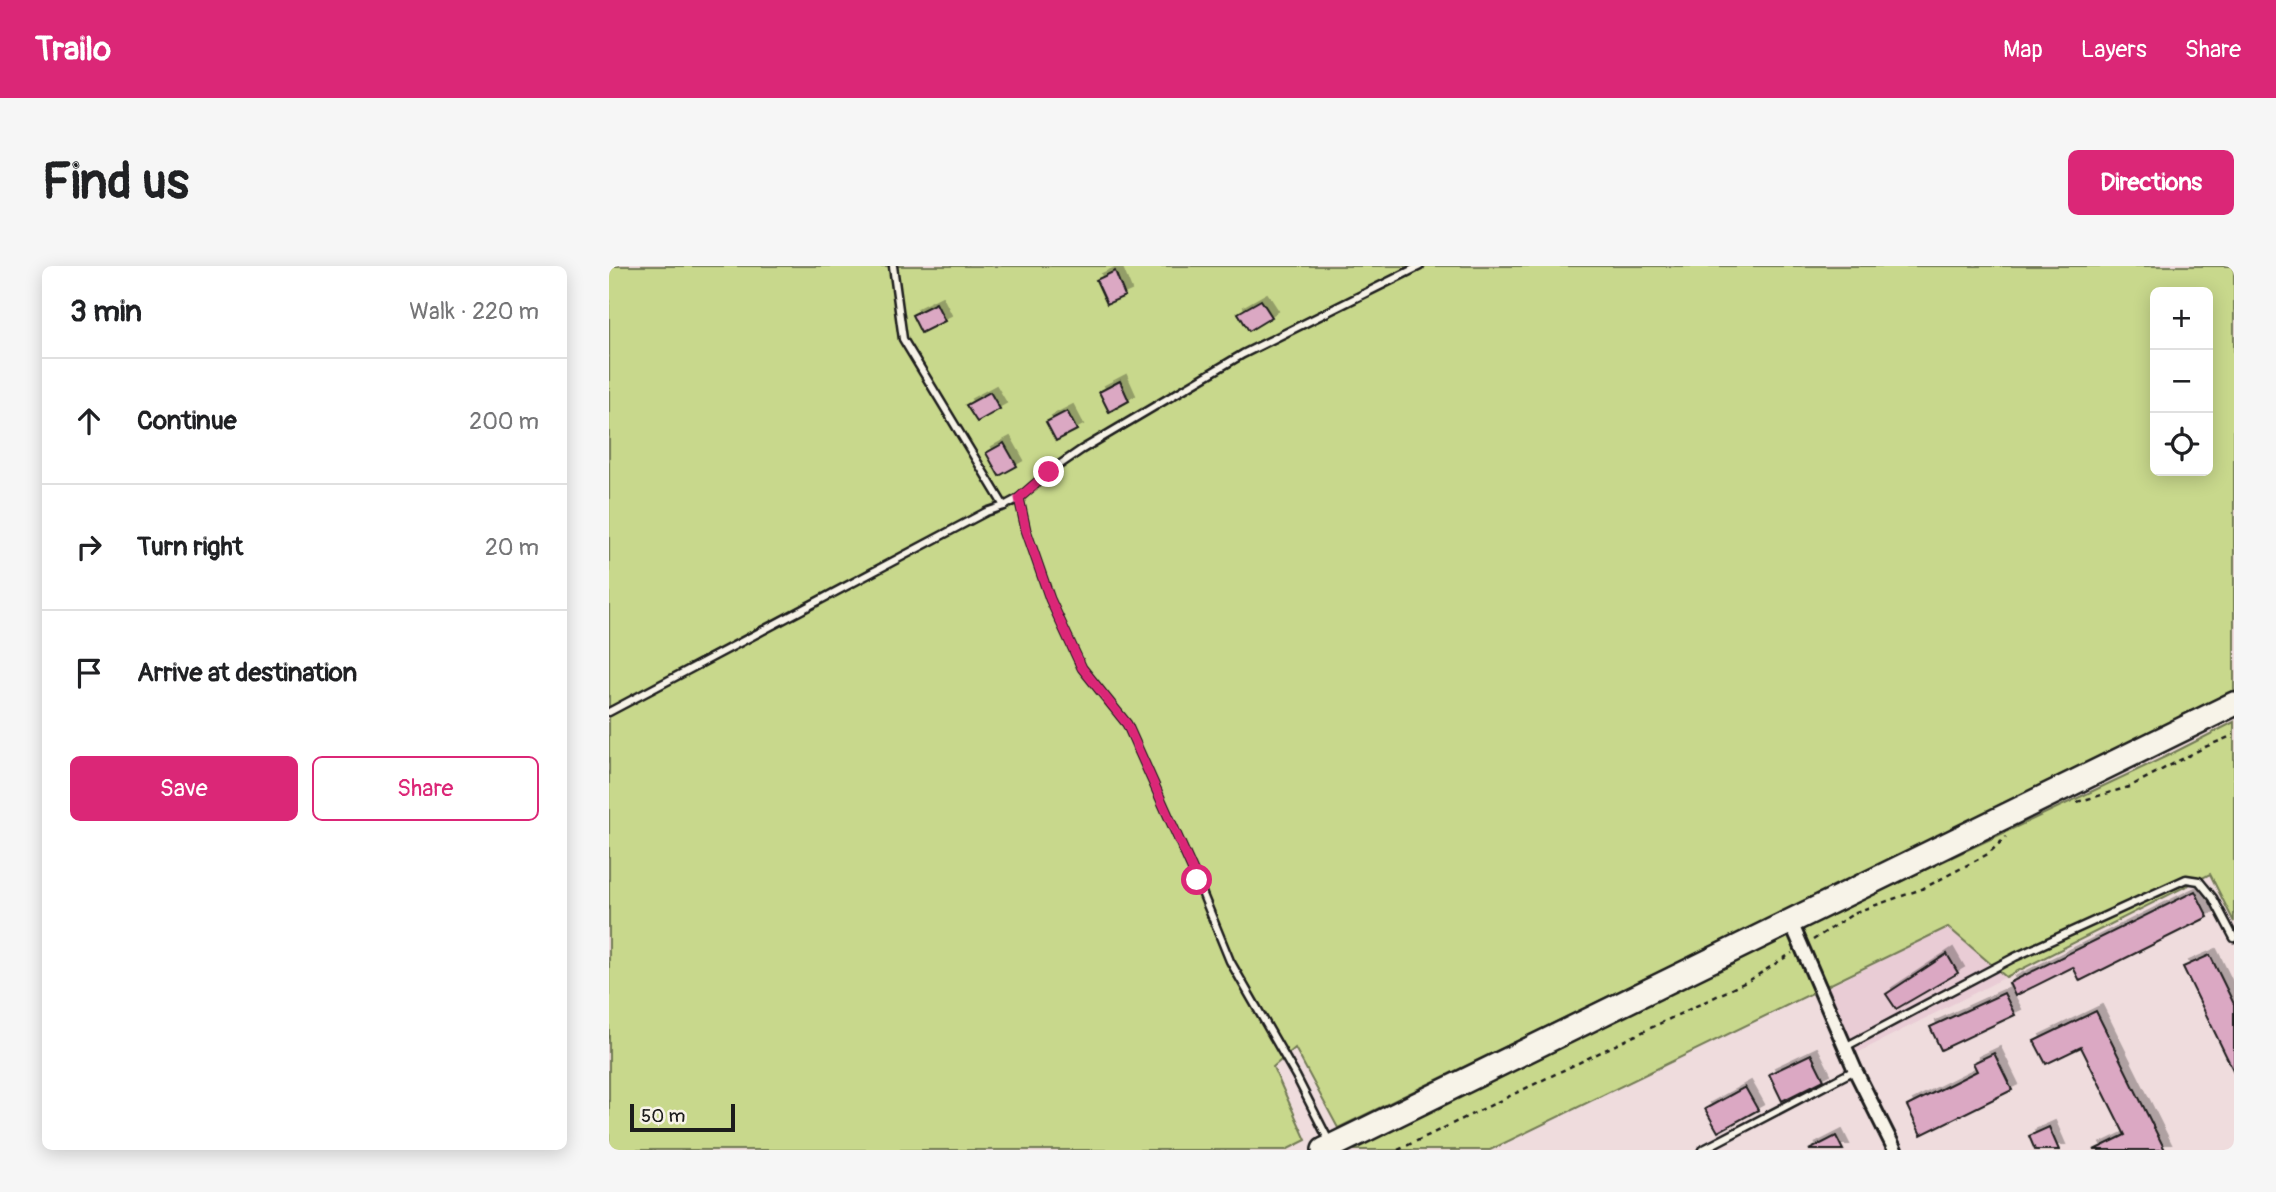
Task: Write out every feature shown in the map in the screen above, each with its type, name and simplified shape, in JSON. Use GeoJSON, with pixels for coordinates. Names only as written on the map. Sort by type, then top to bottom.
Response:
{"type":"FeatureCollection","features":[{"type":"Feature","properties":{"kind":"highway"},"geometry":{"type":"LineString","coordinates":[[1328,1148],[2234,704]]}},
{"type":"Feature","properties":{"kind":"street"},"geometry":{"type":"LineString","coordinates":[[1790,920],[1854,1070],[1895,1150]]}},
{"type":"Feature","properties":{"kind":"lane"},"geometry":{"type":"LineString","coordinates":[[893,266],[903,339],[1005,506]]}},
{"type":"Feature","properties":{"kind":"lane"},"geometry":{"type":"LineString","coordinates":[[609,712],[986,512],[1005,506],[1081,450],[1243,354],[1420,266]]}},
{"type":"Feature","properties":{"kind":"lane"},"geometry":{"type":"LineString","coordinates":[[1019,498],[1026,530],[1050,599],[1082,668],[1127,724],[1230,961],[1296,1076],[1328,1148]]}},
{"type":"Feature","properties":{"kind":"lane"},"geometry":{"type":"LineString","coordinates":[[1845,1047],[2015,957],[2186,879],[2199,881],[2213,898],[2234,938]]}},
{"type":"Feature","properties":{"kind":"lane"},"geometry":{"type":"LineString","coordinates":[[1702,1150],[1854,1070]]}},
{"type":"Feature","properties":{"kind":"path"},"geometry":{"type":"LineString","coordinates":[[2068,805],[2129,787],[2234,734]]}},
{"type":"Feature","properties":{"kind":"path"},"geometry":{"type":"LineString","coordinates":[[1398,1150],[1750,980],[1856,912],[1922,889],[1988,853],[2007,836]]}},
{"type":"Feature","properties":{"kind":"shaded area"},"geometry":{"type":"Polygon","coordinates":[[[1948,927],[2006,977],[1855,1054],[1825,989],[1948,927]]]}},
{"type":"Feature","properties":{"kind":"green space"},"geometry":{"type":"Polygon","coordinates":[[[609,266],[2234,266],[2234,692],[1338,1128],[1295,1048],[1273,1067],[1306,1140],[1286,1150],[609,1150],[609,266]]]}},
{"type":"Feature","properties":{"kind":"green space"},"geometry":{"type":"Polygon","coordinates":[[[2234,722],[2234,922],[2210,874],[2006,977],[1948,927],[1490,1150],[1345,1150],[1776,940],[2234,722]]]}},
{"type":"Feature","properties":{"kind":"building"},"geometry":{"type":"Polygon","coordinates":[[[1115,271],[1125,296],[1107,304],[1096,280],[1115,271]]]}},
{"type":"Feature","properties":{"kind":"building"},"geometry":{"type":"Polygon","coordinates":[[[1261,300],[1272,317],[1249,331],[1238,313],[1261,300]]]}},
{"type":"Feature","properties":{"kind":"building"},"geometry":{"type":"Polygon","coordinates":[[[936,303],[945,321],[921,333],[912,315],[936,303]]]}},
{"type":"Feature","properties":{"kind":"building"},"geometry":{"type":"Polygon","coordinates":[[[1120,381],[1129,401],[1109,412],[1099,392],[1120,381]]]}},
{"type":"Feature","properties":{"kind":"building"},"geometry":{"type":"Polygon","coordinates":[[[990,392],[1000,409],[977,422],[966,405],[990,392]]]}},
{"type":"Feature","properties":{"kind":"building"},"geometry":{"type":"Polygon","coordinates":[[[1067,411],[1077,430],[1056,441],[1046,422],[1067,411]]]}},
{"type":"Feature","properties":{"kind":"building"},"geometry":{"type":"Polygon","coordinates":[[[1004,443],[1017,466],[999,476],[986,453],[1004,443]]]}},
{"type":"Feature","properties":{"kind":"building"},"geometry":{"type":"Polygon","coordinates":[[[2195,891],[2208,917],[2080,981],[2073,967],[2015,996],[2009,983],[2195,891]]]}},
{"type":"Feature","properties":{"kind":"building"},"geometry":{"type":"Polygon","coordinates":[[[1947,954],[1958,973],[1896,1009],[1886,994],[1947,954]]]}},
{"type":"Feature","properties":{"kind":"building"},"geometry":{"type":"Polygon","coordinates":[[[2210,955],[2234,1004],[2234,1072],[2183,967],[2210,955]]]}},
{"type":"Feature","properties":{"kind":"building"},"geometry":{"type":"Polygon","coordinates":[[[2004,993],[2015,1015],[1941,1050],[1930,1027],[2004,993]]]}},
{"type":"Feature","properties":{"kind":"building"},"geometry":{"type":"Polygon","coordinates":[[[2096,1011],[2165,1150],[2094,1150],[2125,1135],[2081,1047],[2046,1064],[2034,1041],[2096,1011]]]}},
{"type":"Feature","properties":{"kind":"building"},"geometry":{"type":"Polygon","coordinates":[[[1994,1053],[2012,1090],[1921,1135],[1907,1106],[1977,1071],[1973,1063],[1994,1053]]]}},
{"type":"Feature","properties":{"kind":"building"},"geometry":{"type":"Polygon","coordinates":[[[1811,1054],[1824,1080],[1782,1101],[1769,1074],[1811,1054]]]}},
{"type":"Feature","properties":{"kind":"building"},"geometry":{"type":"Polygon","coordinates":[[[1745,1087],[1758,1110],[1718,1132],[1705,1109],[1745,1087]]]}},
{"type":"Feature","properties":{"kind":"building"},"geometry":{"type":"Polygon","coordinates":[[[2049,1127],[2059,1150],[2035,1150],[2029,1136],[2049,1127]]]}},
{"type":"Feature","properties":{"kind":"building"},"geometry":{"type":"Polygon","coordinates":[[[1836,1136],[1843,1150],[1809,1150],[1836,1136]]]}},
{"type":"Feature","properties":{"kind":"route"},"geometry":{"type":"LineString","coordinates":[[1049,472],[1019,498],[1026,530],[1050,599],[1082,668],[1127,724],[1197,880]]}}]}
